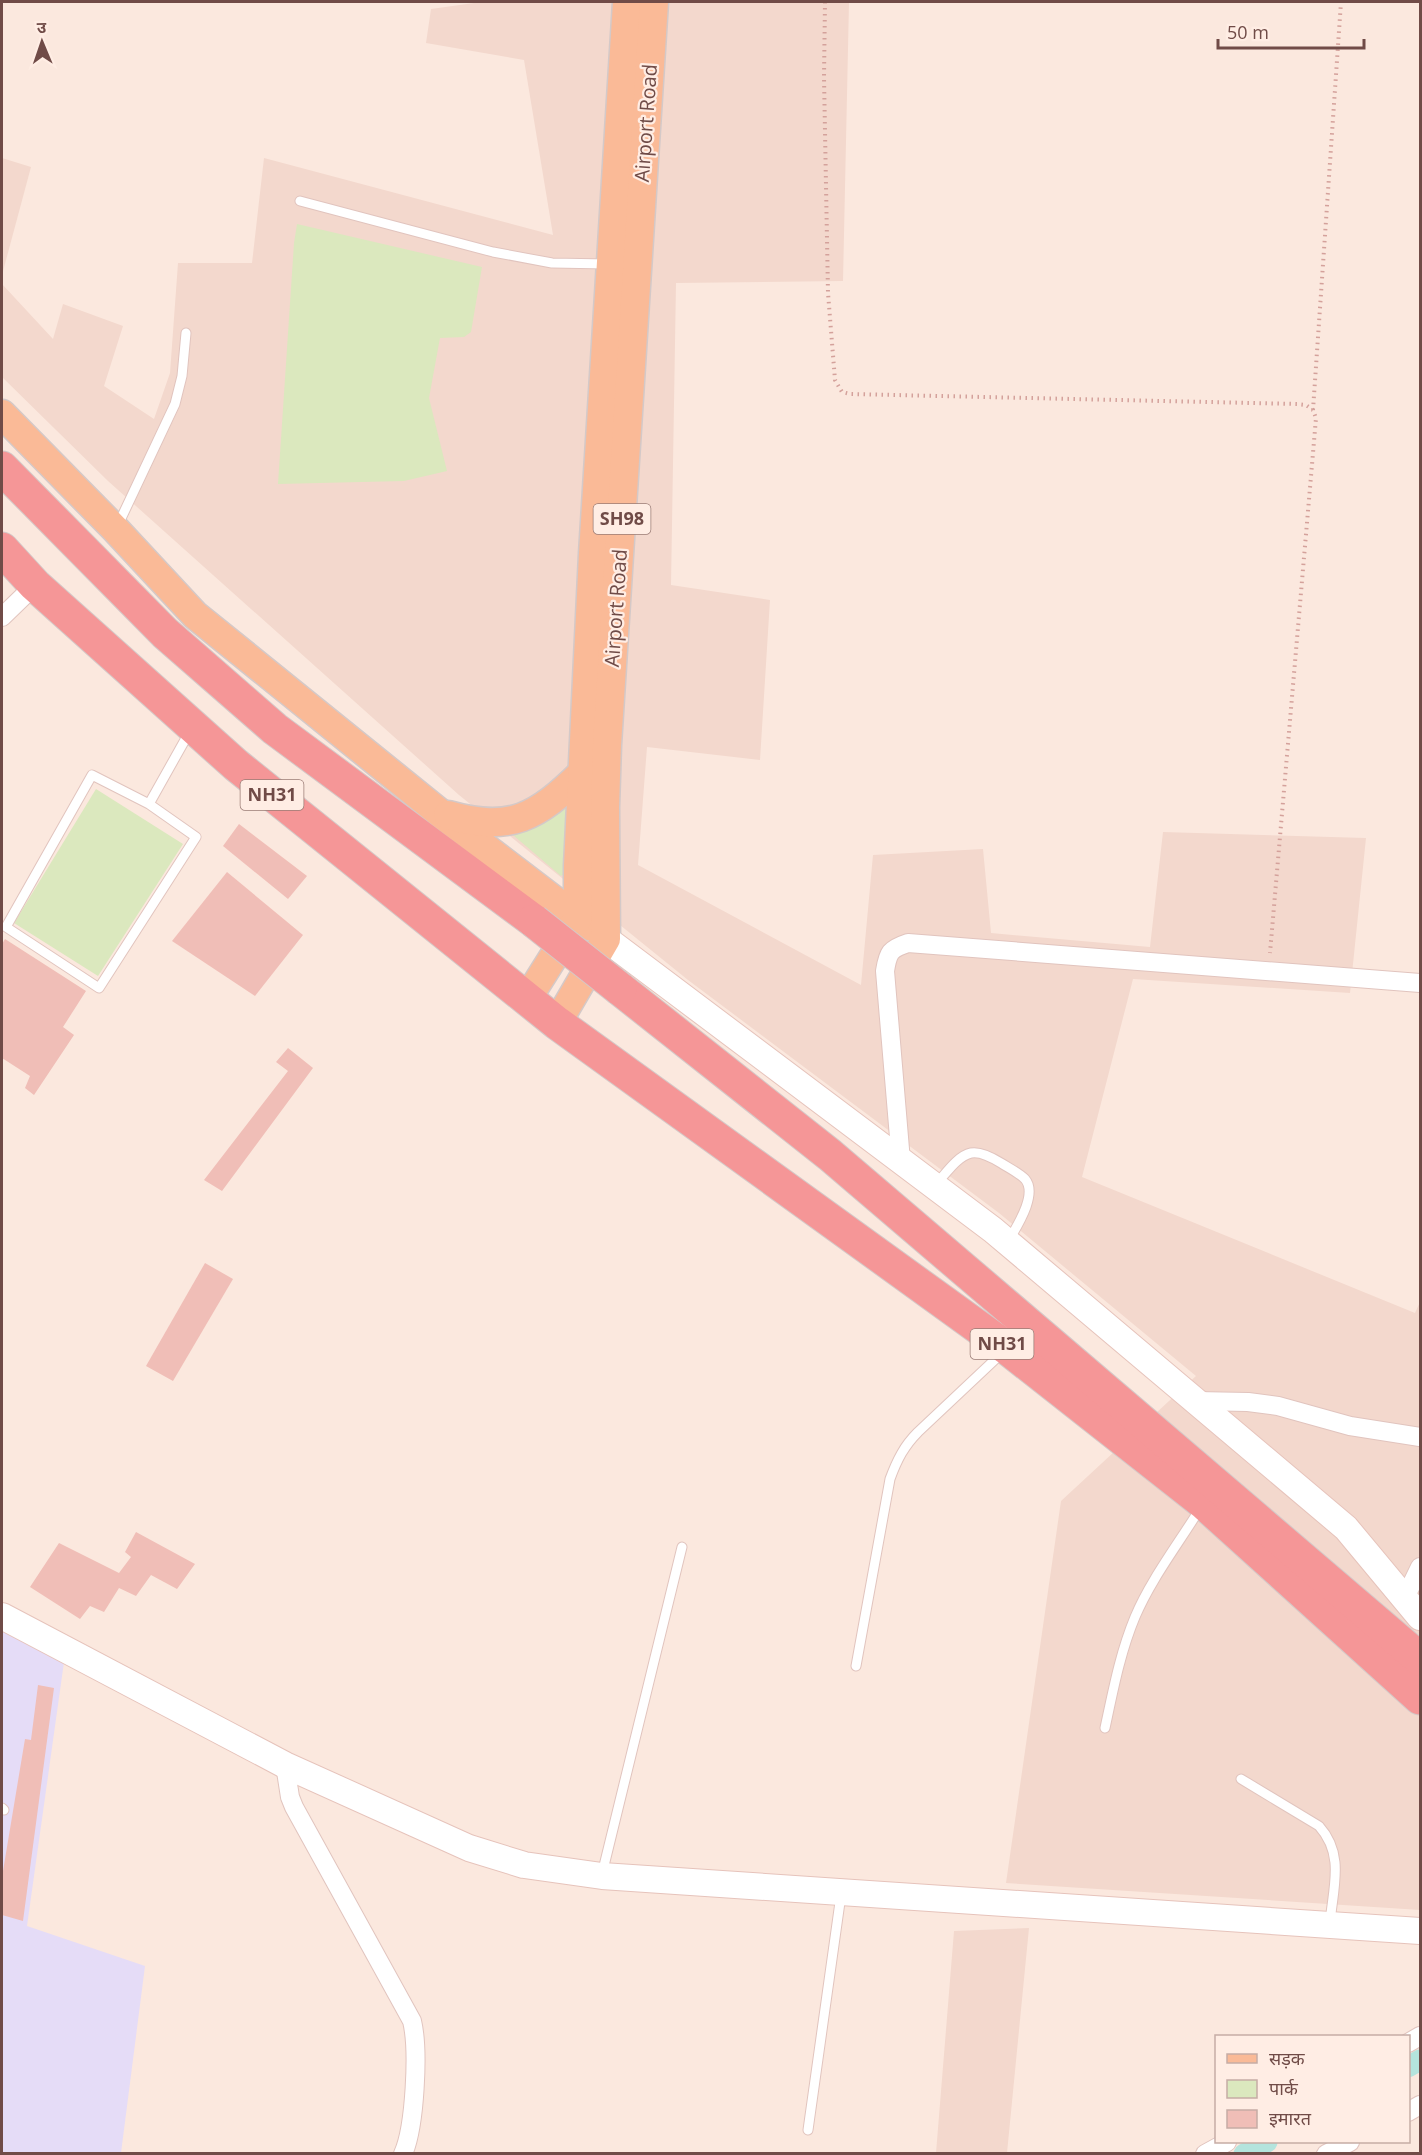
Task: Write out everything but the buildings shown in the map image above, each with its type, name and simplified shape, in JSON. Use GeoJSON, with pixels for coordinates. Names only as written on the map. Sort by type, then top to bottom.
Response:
{"type":"FeatureCollection","features":[{"type":"Feature","properties":{"kind":"highway","name":"NH31"},"geometry":{"type":"LineString","coordinates":[[2,468],[165,633],[275,729],[534,921],[830,1155],[1420,1659]]}},
{"type":"Feature","properties":{"kind":"highway","name":"NH31"},"geometry":{"type":"LineString","coordinates":[[2,549],[35,585],[236,765],[558,1023],[1007,1348],[1204,1503],[1420,1698]]}},
{"type":"Feature","properties":{"kind":"main road","name":"SH98"},"geometry":{"type":"LineString","coordinates":[[578,918],[592,554],[627,2]]}},
{"type":"Feature","properties":{"kind":"main road","name":"Airport Road"},"geometry":{"type":"LineString","coordinates":[[558,1023],[606,939],[608,745],[654,2]]}},
{"type":"Feature","properties":{"kind":"main road"},"geometry":{"type":"LineString","coordinates":[[2,414],[116,530],[195,615],[440,813],[606,939]]}},
{"type":"Feature","properties":{"kind":"main road"},"geometry":{"type":"LineString","coordinates":[[440,813],[472,822],[494,824],[514,820],[535,812],[562,793],[582,773]]}},
{"type":"Feature","properties":{"kind":"main road"},"geometry":{"type":"LineString","coordinates":[[527,999],[578,918]]}},
{"type":"Feature","properties":{"kind":"street"},"geometry":{"type":"LineString","coordinates":[[2,617],[35,585]]}},
{"type":"Feature","properties":{"kind":"street"},"geometry":{"type":"LineString","coordinates":[[606,939],[1008,1243],[1346,1528],[1413,1608]]}},
{"type":"Feature","properties":{"kind":"street"},"geometry":{"type":"LineString","coordinates":[[901,1161],[885,971],[887,958],[893,948],[908,943],[1420,982]]}},
{"type":"Feature","properties":{"kind":"street"},"geometry":{"type":"LineString","coordinates":[[1196,1401],[1248,1402],[1278,1406],[1350,1426],[1420,1437]]}},
{"type":"Feature","properties":{"kind":"street"},"geometry":{"type":"LineString","coordinates":[[1413,1608],[1420,1567]]}},
{"type":"Feature","properties":{"kind":"street"},"geometry":{"type":"LineString","coordinates":[[2,1616],[285,1765],[469,1848],[524,1865],[602,1876],[1420,1931]]}},
{"type":"Feature","properties":{"kind":"street"},"geometry":{"type":"LineString","coordinates":[[285,1765],[290,1797],[294,1807],[412,2021],[416,2053],[410,2130],[402,2154]]}},
{"type":"Feature","properties":{"kind":"street"},"geometry":{"type":"LineString","coordinates":[[1205,2154],[1225,2143]]}},
{"type":"Feature","properties":{"kind":"street"},"geometry":{"type":"LineString","coordinates":[[1326,2154],[1348,2143]]}},
{"type":"Feature","properties":{"kind":"lane"},"geometry":{"type":"LineString","coordinates":[[300,201],[493,252],[552,263],[611,264]]}},
{"type":"Feature","properties":{"kind":"lane"},"geometry":{"type":"LineString","coordinates":[[116,530],[175,404],[182,376],[186,333]]}},
{"type":"Feature","properties":{"kind":"lane"},"geometry":{"type":"LineString","coordinates":[[149,804],[192,726]]}},
{"type":"Feature","properties":{"kind":"lane"},"geometry":{"type":"LineString","coordinates":[[92,776],[149,804],[196,837],[99,988],[6,927],[92,776]]}},
{"type":"Feature","properties":{"kind":"lane"},"geometry":{"type":"LineString","coordinates":[[934,1186],[962,1157],[971,1153],[988,1156],[1018,1174],[1028,1185],[1029,1195],[1025,1211],[1008,1243]]}},
{"type":"Feature","properties":{"kind":"lane"},"geometry":{"type":"LineString","coordinates":[[856,1666],[890,1479],[898,1459],[913,1438],[1007,1348]]}},
{"type":"Feature","properties":{"kind":"lane"},"geometry":{"type":"LineString","coordinates":[[1105,1728],[1120,1660],[1135,1617],[1145,1597],[1204,1503]]}},
{"type":"Feature","properties":{"kind":"lane"},"geometry":{"type":"LineString","coordinates":[[602,1876],[682,1547]]}},
{"type":"Feature","properties":{"kind":"lane"},"geometry":{"type":"LineString","coordinates":[[1241,1779],[1318,1826],[1328,1837],[1336,1862],[1330,1925]]}},
{"type":"Feature","properties":{"kind":"lane"},"geometry":{"type":"LineString","coordinates":[[808,2130],[842,1892]]}},
{"type":"Feature","properties":{"kind":"path"},"geometry":{"type":"LineString","coordinates":[[825,2],[828,293],[835,380],[842,392],[849,394],[1285,404],[1306,405],[1313,410]]}},
{"type":"Feature","properties":{"kind":"path"},"geometry":{"type":"LineString","coordinates":[[1268,971],[1316,418],[1313,410],[1341,2]]}},
{"type":"Feature","properties":{"kind":"shaded area"},"geometry":{"type":"Polygon","coordinates":[[[481,2],[849,2],[843,281],[676,283],[671,585],[770,600],[760,760],[647,747],[638,865],[861,985],[873,855],[983,849],[991,933],[1150,947],[1163,832],[1366,838],[1350,993],[1133,979],[1082,1177],[1415,1313],[1420,1302],[1420,1910],[1006,1883],[1061,1501],[1196,1376],[999,1213],[688,980],[459,795],[108,481],[2,377],[2,284],[53,339],[63,304],[123,326],[104,386],[154,419],[170,373],[178,263],[252,263],[264,158],[553,235],[524,60],[426,43],[431,9],[481,2]]]}},
{"type":"Feature","properties":{"kind":"shaded area"},"geometry":{"type":"Polygon","coordinates":[[[2,158],[31,167],[2,275],[2,158]]]}},
{"type":"Feature","properties":{"kind":"shaded area"},"geometry":{"type":"Polygon","coordinates":[[[2,1628],[64,1662],[27,1926],[145,1966],[121,2153],[2,2153],[2,1628]]]}},
{"type":"Feature","properties":{"kind":"shaded area"},"geometry":{"type":"Polygon","coordinates":[[[1029,1928],[1007,2153],[936,2153],[954,1931],[1029,1928]]]}},
{"type":"Feature","properties":{"kind":"green space"},"geometry":{"type":"Polygon","coordinates":[[[297,224],[482,267],[471,332],[464,337],[440,338],[429,398],[447,471],[404,481],[278,484],[297,224]]]}},
{"type":"Feature","properties":{"kind":"green space"},"geometry":{"type":"Polygon","coordinates":[[[96,789],[183,844],[98,976],[14,923],[96,789]]]}},
{"type":"Feature","properties":{"kind":"green space"},"geometry":{"type":"Polygon","coordinates":[[[561,806],[571,811],[568,871],[561,876],[513,835],[512,829],[561,806]]]}},
{"type":"Feature","properties":{"kind":"waterway"},"geometry":{"type":"LineString","coordinates":[[1410,2066],[1420,2060]]}},
{"type":"Feature","properties":{"kind":"waterway"},"geometry":{"type":"LineString","coordinates":[[1244,2154],[1265,2143]]}}]}
